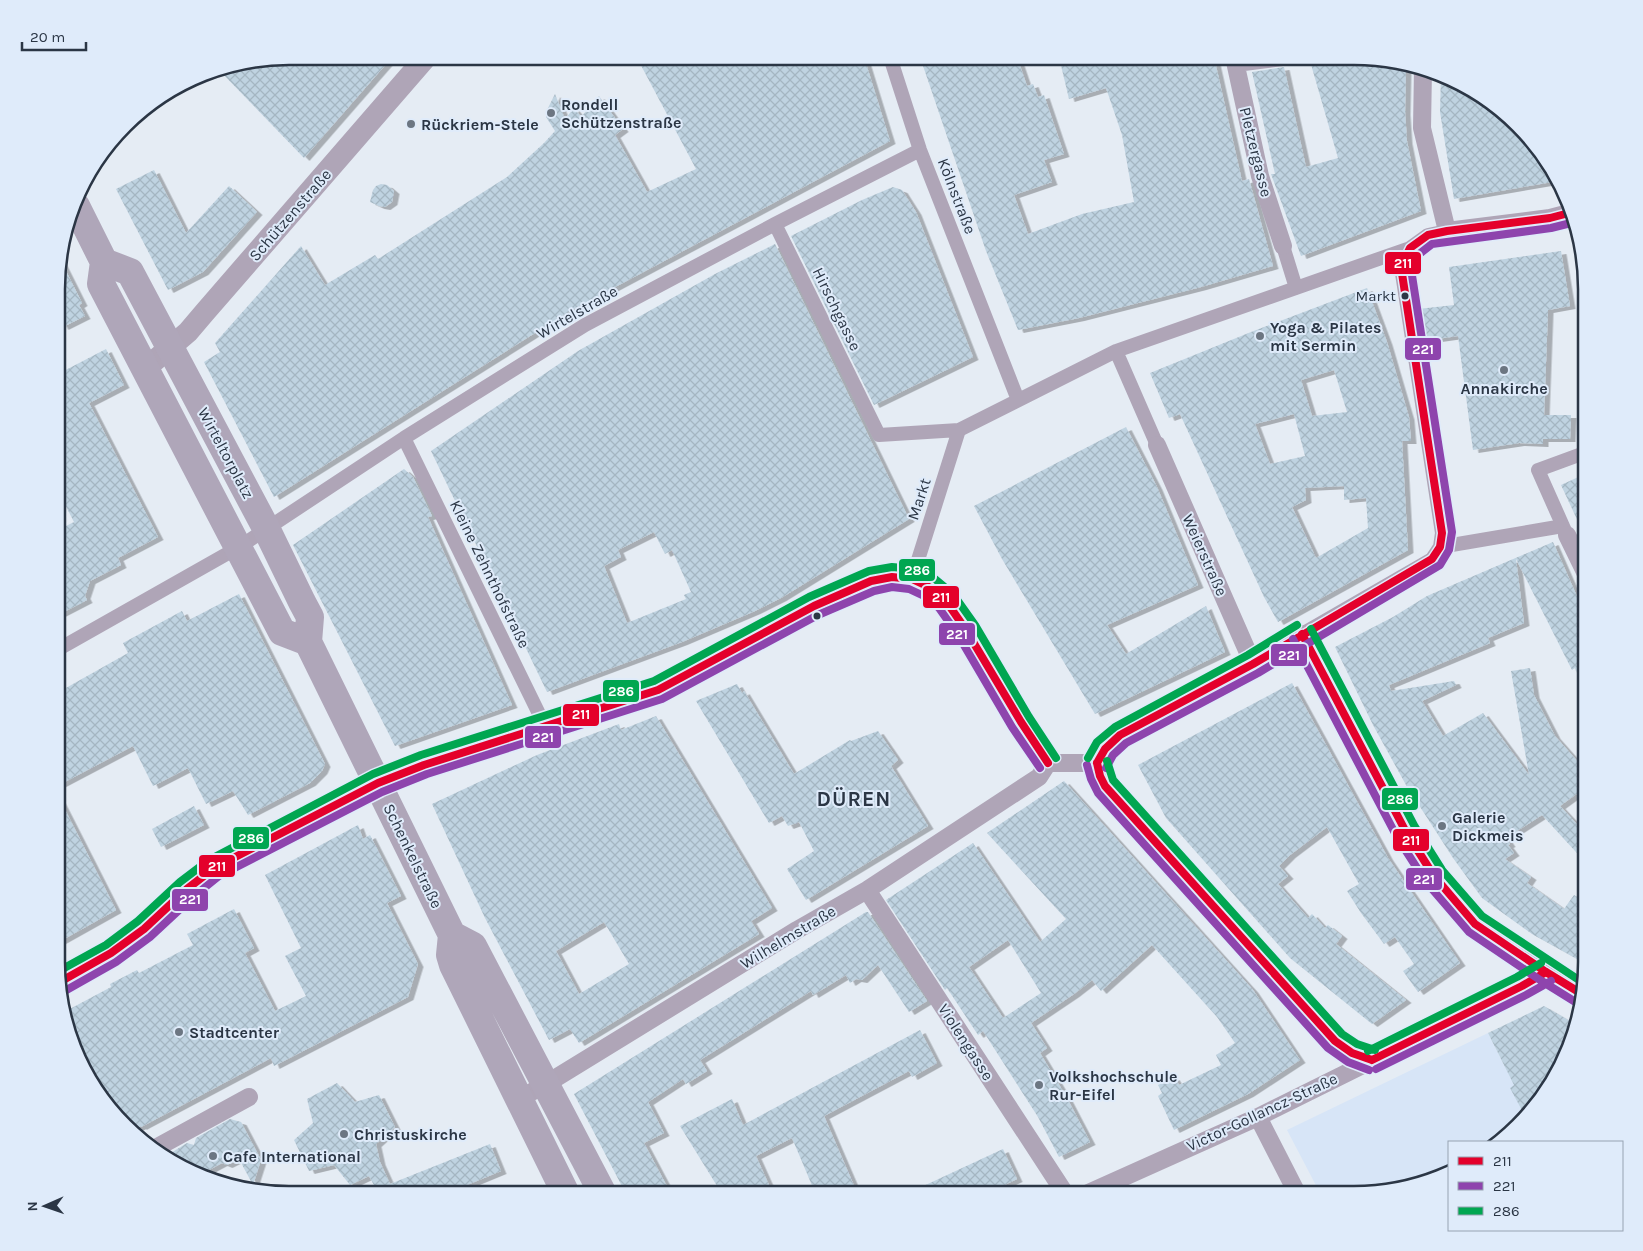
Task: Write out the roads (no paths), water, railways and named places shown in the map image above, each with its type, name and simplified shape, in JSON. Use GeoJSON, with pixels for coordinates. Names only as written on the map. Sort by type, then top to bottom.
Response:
{"type":"FeatureCollection","features":[{"type":"Feature","properties":{"kind":"main road"},"geometry":{"type":"LineString","coordinates":[[79,212],[104,262]]}},
{"type":"Feature","properties":{"kind":"main road","name":"Wirteltorplatz"},"geometry":{"type":"LineString","coordinates":[[239,547],[101,284],[104,262],[130,272],[267,530]]}},
{"type":"Feature","properties":{"kind":"main road"},"geometry":{"type":"LineString","coordinates":[[239,547],[282,632],[308,642],[310,617],[267,530]]}},
{"type":"Feature","properties":{"kind":"main road","name":"Schenkelstraße"},"geometry":{"type":"LineString","coordinates":[[308,642],[452,935],[450,956],[453,965],[562,1186]]}},
{"type":"Feature","properties":{"kind":"main road"},"geometry":{"type":"LineString","coordinates":[[452,935],[473,946],[600,1186]]}},
{"type":"Feature","properties":{"kind":"street","name":"Schützenstraße"},"geometry":{"type":"LineString","coordinates":[[146,368],[171,348],[205,312],[419,65]]}},
{"type":"Feature","properties":{"kind":"street","name":"Kölnstraße"},"geometry":{"type":"LineString","coordinates":[[893,65],[920,150],[1018,400]]}},
{"type":"Feature","properties":{"kind":"street","name":"Pletzergasse"},"geometry":{"type":"LineString","coordinates":[[1236,65],[1260,176],[1283,246]]}},
{"type":"Feature","properties":{"kind":"street"},"geometry":{"type":"LineString","coordinates":[[1423,76],[1422,128],[1447,230]]}},
{"type":"Feature","properties":{"kind":"street","name":"Wirtelstraße"},"geometry":{"type":"LineString","coordinates":[[267,530],[404,438],[585,325],[920,150]]}},
{"type":"Feature","properties":{"kind":"street"},"geometry":{"type":"LineString","coordinates":[[959,430],[1116,351],[1410,248],[1428,234],[1550,218],[1565,214]]}},
{"type":"Feature","properties":{"kind":"street","name":"Hirschgasse"},"geometry":{"type":"LineString","coordinates":[[776,224],[879,435],[959,430]]}},
{"type":"Feature","properties":{"kind":"street"},"geometry":{"type":"LineString","coordinates":[[1283,246],[1296,288]]}},
{"type":"Feature","properties":{"kind":"street"},"geometry":{"type":"LineString","coordinates":[[1372,1060],[1357,1056],[1344,1049],[1336,1041],[1105,786],[1097,763],[1105,749],[1120,736],[1253,664],[1432,559],[1440,547],[1442,533],[1401,267],[1410,248]]}},
{"type":"Feature","properties":{"kind":"street"},"geometry":{"type":"LineString","coordinates":[[1116,351],[1157,445]]}},
{"type":"Feature","properties":{"kind":"street","name":"Markt"},"geometry":{"type":"LineString","coordinates":[[912,579],[959,430]]}},
{"type":"Feature","properties":{"kind":"street","name":"Kleine Zehnthofstraße"},"geometry":{"type":"LineString","coordinates":[[404,438],[545,726]]}},
{"type":"Feature","properties":{"kind":"street","name":"Weierstraße"},"geometry":{"type":"LineString","coordinates":[[1157,445],[1253,664]]}},
{"type":"Feature","properties":{"kind":"street"},"geometry":{"type":"LineString","coordinates":[[1578,455],[1538,470],[1578,559]]}},
{"type":"Feature","properties":{"kind":"street"},"geometry":{"type":"LineString","coordinates":[[65,646],[267,530]]}},
{"type":"Feature","properties":{"kind":"street"},"geometry":{"type":"LineString","coordinates":[[1440,547],[1565,531]]}},
{"type":"Feature","properties":{"kind":"street"},"geometry":{"type":"LineString","coordinates":[[65,979],[111,953],[144,929],[187,889],[214,868],[378,783],[424,765],[658,690],[814,606],[871,581],[892,577],[912,579],[929,587],[946,601],[966,630],[1048,763],[1097,763]]}},
{"type":"Feature","properties":{"kind":"street"},"geometry":{"type":"LineString","coordinates":[[1302,634],[1406,832],[1434,876],[1475,924],[1576,990]]}},
{"type":"Feature","properties":{"kind":"street","name":"Wilhelmstraße"},"geometry":{"type":"LineString","coordinates":[[519,1099],[867,890],[1039,777],[1048,763]]}},
{"type":"Feature","properties":{"kind":"street","name":"Violengasse"},"geometry":{"type":"LineString","coordinates":[[867,890],[1060,1186]]}},
{"type":"Feature","properties":{"kind":"street","name":"Victor-Gollancz-Straße"},"geometry":{"type":"LineString","coordinates":[[1104,1186],[1258,1116],[1522,986],[1546,972]]}},
{"type":"Feature","properties":{"kind":"street"},"geometry":{"type":"LineString","coordinates":[[160,1145],[249,1097]]}},
{"type":"Feature","properties":{"kind":"street"},"geometry":{"type":"LineString","coordinates":[[1258,1116],[1293,1186]]}},
{"type":"Feature","properties":{"kind":"place","name":"Rondell Schützenstraße"},"geometry":{"type":"Point","coordinates":[551,113]}},
{"type":"Feature","properties":{"kind":"place","name":"Rückriem-Stele"},"geometry":{"type":"Point","coordinates":[411,124]}},
{"type":"Feature","properties":{"kind":"place","name":"Markt"},"geometry":{"type":"Point","coordinates":[1405,296]}},
{"type":"Feature","properties":{"kind":"place","name":"Yoga & Pilates mit Sermin"},"geometry":{"type":"Point","coordinates":[1260,336]}},
{"type":"Feature","properties":{"kind":"place","name":"Annakirche"},"geometry":{"type":"Point","coordinates":[1504,370]}},
{"type":"Feature","properties":{"kind":"place","name":"Galerie Dickmeis"},"geometry":{"type":"Point","coordinates":[1442,826]}},
{"type":"Feature","properties":{"kind":"place","name":"Stadtcenter"},"geometry":{"type":"Point","coordinates":[179,1032]}},
{"type":"Feature","properties":{"kind":"place","name":"Volkshochschule Rur-Eifel"},"geometry":{"type":"Point","coordinates":[1039,1085]}},
{"type":"Feature","properties":{"kind":"place","name":"Christuskirche"},"geometry":{"type":"Point","coordinates":[344,1134]}},
{"type":"Feature","properties":{"kind":"place","name":"Cafe International"},"geometry":{"type":"Point","coordinates":[213,1156]}},
{"type":"Feature","properties":{"kind":"district","name":"DÜREN"},"geometry":{"type":"Point","coordinates":[854,799]}}]}
